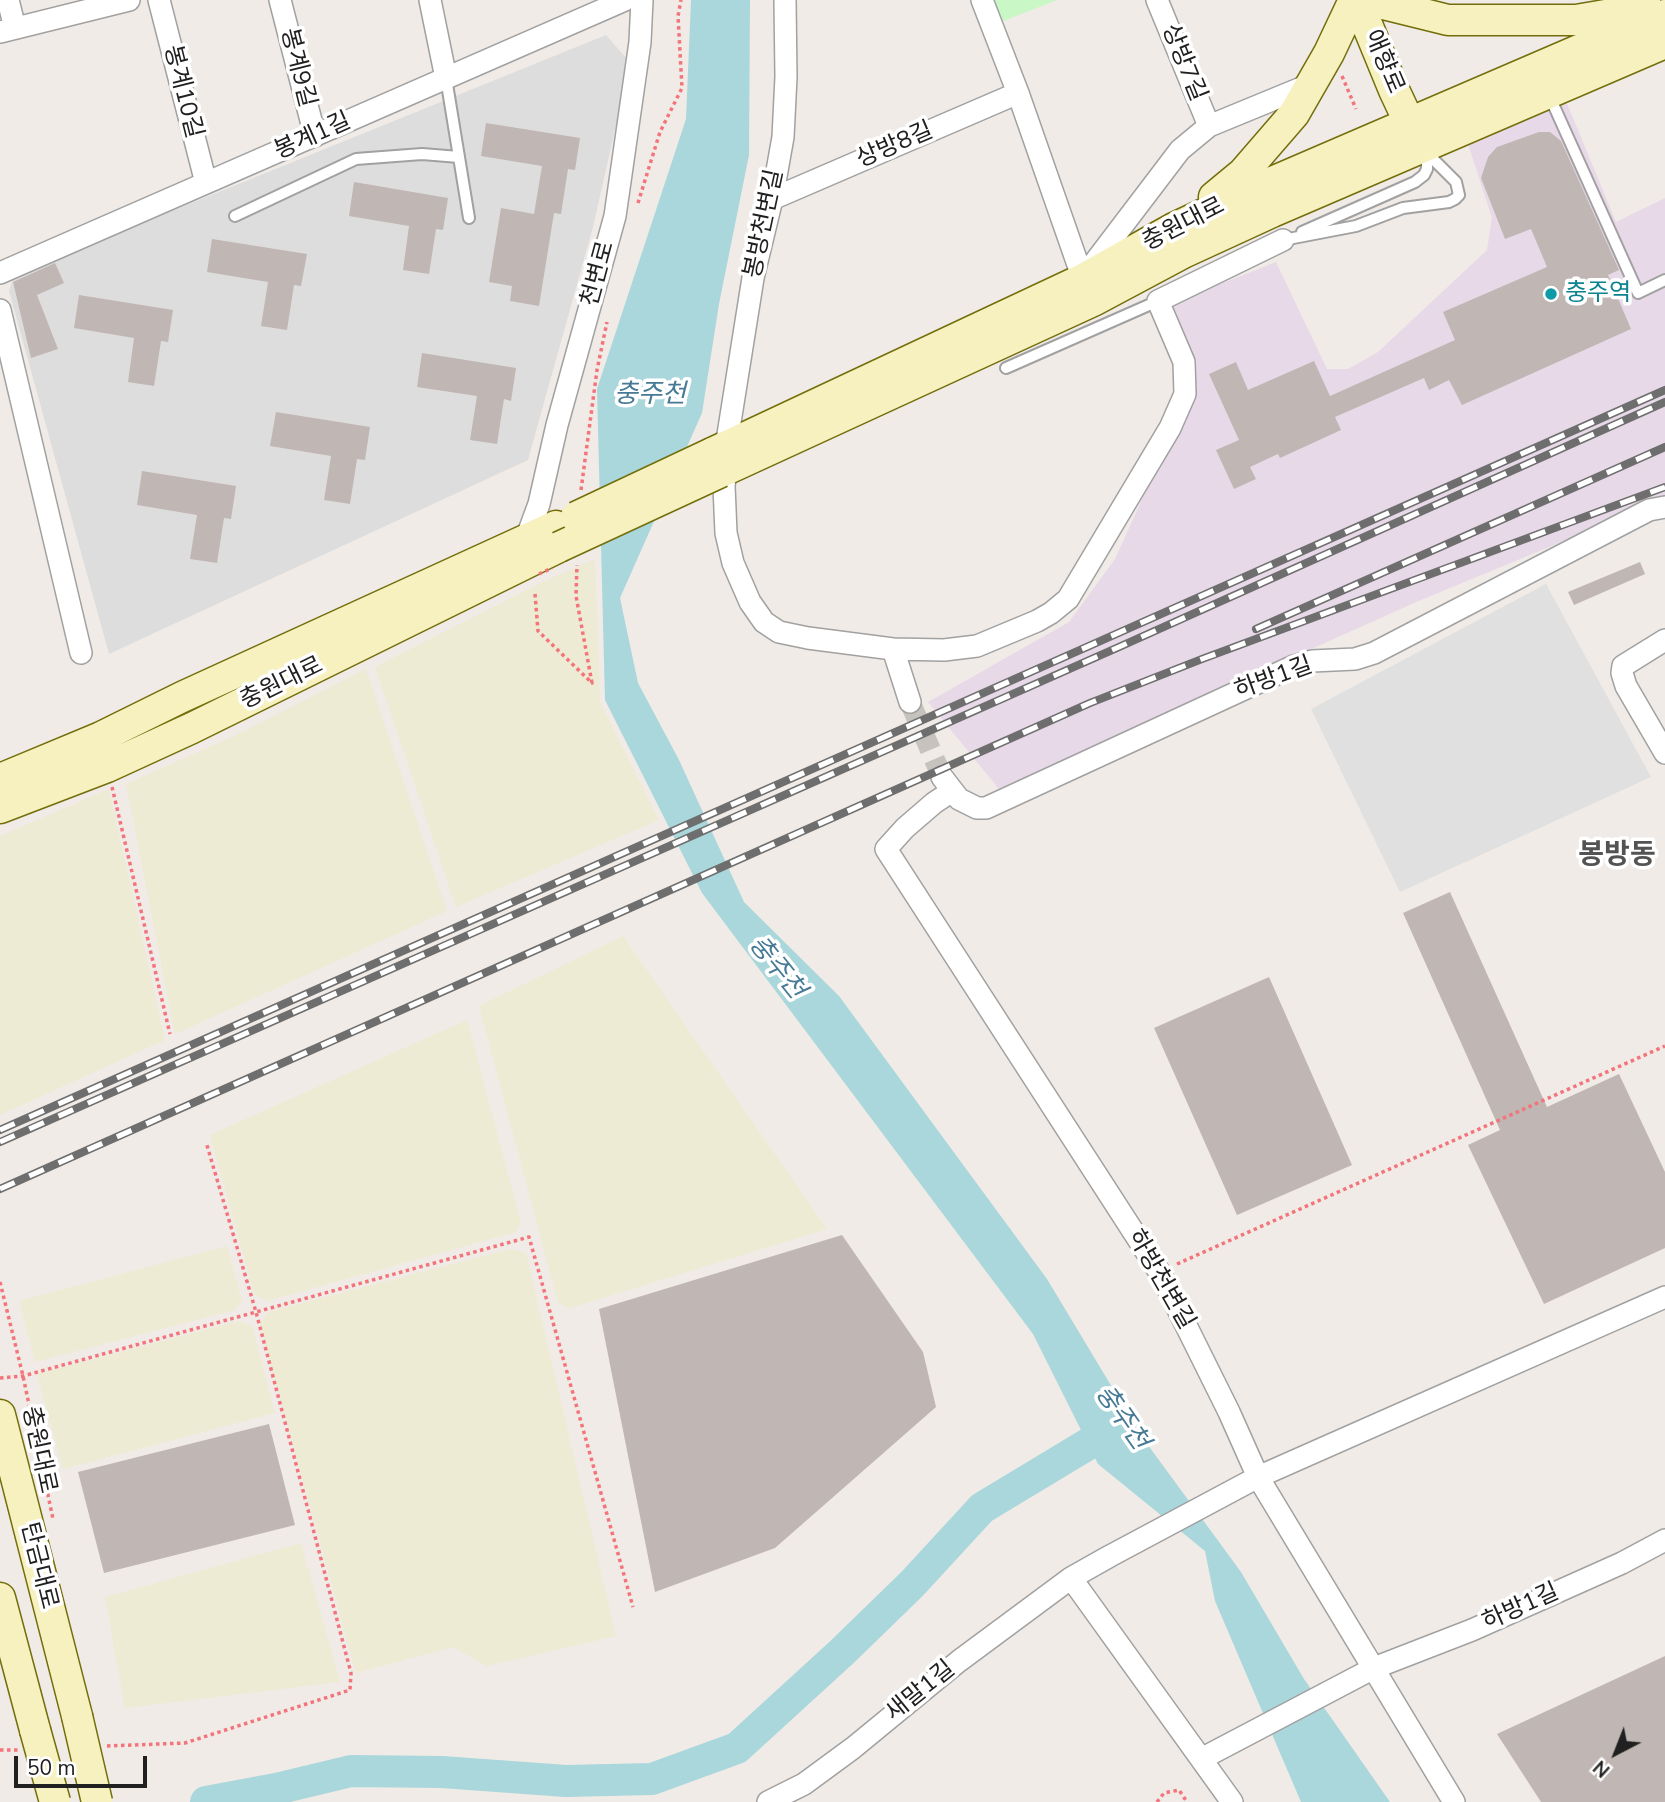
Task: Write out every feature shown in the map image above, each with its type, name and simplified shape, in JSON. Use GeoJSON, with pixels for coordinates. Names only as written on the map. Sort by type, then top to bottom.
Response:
{"type":"FeatureCollection","features":[{"type":"Feature","properties":{"kind":"street"},"geometry":{"type":"LineString","coordinates":[[8,0],[8,30],[129,0]]}},
{"type":"Feature","properties":{"kind":"street","name":"봉계10길"},"geometry":{"type":"LineString","coordinates":[[159,0],[205,183]]}},
{"type":"Feature","properties":{"kind":"street","name":"봉계9길"},"geometry":{"type":"LineString","coordinates":[[280,0],[315,136]]}},
{"type":"Feature","properties":{"kind":"street"},"geometry":{"type":"LineString","coordinates":[[430,0],[446,78]]}},
{"type":"Feature","properties":{"kind":"street","name":"봉계1길"},"geometry":{"type":"LineString","coordinates":[[0,273],[625,0]]}},
{"type":"Feature","properties":{"kind":"street","name":"천변로"},"geometry":{"type":"LineString","coordinates":[[525,542],[539,504],[557,425],[615,216],[640,42],[642,0]]}},
{"type":"Feature","properties":{"kind":"street","name":"봉방천변길"},"geometry":{"type":"LineString","coordinates":[[721,460],[753,278],[772,199],[783,137],[786,77],[785,0]]}},
{"type":"Feature","properties":{"kind":"street"},"geometry":{"type":"LineString","coordinates":[[982,0],[1018,93],[1083,279]]}},
{"type":"Feature","properties":{"kind":"street","name":"상방7길"},"geometry":{"type":"LineString","coordinates":[[1157,0],[1209,126]]}},
{"type":"Feature","properties":{"kind":"street"},"geometry":{"type":"LineString","coordinates":[[1174,228],[1243,173],[1294,114],[1355,0]]}},
{"type":"Feature","properties":{"kind":"street","name":"애향로"},"geometry":{"type":"LineString","coordinates":[[1355,0],[1416,136]]}},
{"type":"Feature","properties":{"kind":"street"},"geometry":{"type":"LineString","coordinates":[[1367,0],[1448,20],[1576,20],[1665,5]]}},
{"type":"Feature","properties":{"kind":"street"},"geometry":{"type":"LineString","coordinates":[[1418,13],[1447,0]]}},
{"type":"Feature","properties":{"kind":"street","name":"충원대로"},"geometry":{"type":"LineString","coordinates":[[721,460],[1095,300],[1616,34],[1665,15]]}},
{"type":"Feature","properties":{"kind":"street","name":"충원대로"},"geometry":{"type":"LineString","coordinates":[[721,460],[1083,279],[1174,228],[1264,187],[1548,92],[1665,43]]}},
{"type":"Feature","properties":{"kind":"street","name":"상방7길"},"geometry":{"type":"LineString","coordinates":[[1083,279],[1180,150],[1209,126],[1311,84]]}},
{"type":"Feature","properties":{"kind":"street","name":"상방8길"},"geometry":{"type":"LineString","coordinates":[[772,199],[1018,93]]}},
{"type":"Feature","properties":{"kind":"street"},"geometry":{"type":"LineString","coordinates":[[564,543],[721,460],[726,533],[733,563],[750,602],[764,622],[779,632],[788,634],[893,649],[944,650],[987,643],[1051,613],[1068,599],[1170,428],[1185,394],[1184,362],[1158,301],[1283,240]]}},
{"type":"Feature","properties":{"kind":"street"},"geometry":{"type":"LineString","coordinates":[[0,310],[80,653]]}},
{"type":"Feature","properties":{"kind":"street","name":"하방1길"},"geometry":{"type":"LineString","coordinates":[[947,784],[967,803],[986,807],[1294,666],[1366,656],[1657,509]]}},
{"type":"Feature","properties":{"kind":"street","name":"충원대로"},"geometry":{"type":"LineString","coordinates":[[0,779],[101,737],[182,697],[525,542],[564,543]]}},
{"type":"Feature","properties":{"kind":"street","name":"충원대로"},"geometry":{"type":"LineString","coordinates":[[0,808],[107,767],[192,728],[564,543]]}},
{"type":"Feature","properties":{"kind":"street"},"geometry":{"type":"LineString","coordinates":[[1665,640],[1623,666],[1626,686],[1665,754]]}},
{"type":"Feature","properties":{"kind":"street"},"geometry":{"type":"LineString","coordinates":[[893,649],[910,702]]}},
{"type":"Feature","properties":{"kind":"street","name":"하방천변길"},"geometry":{"type":"LineString","coordinates":[[947,784],[934,803],[886,849],[1160,1273],[1258,1477],[1454,1802]]}},
{"type":"Feature","properties":{"kind":"street","name":"새말1길"},"geometry":{"type":"LineString","coordinates":[[768,1802],[804,1784],[853,1748],[959,1661],[1072,1578],[1110,1556],[1258,1477],[1665,1297]]}},
{"type":"Feature","properties":{"kind":"street","name":"탄금대로"},"geometry":{"type":"LineString","coordinates":[[0,1415],[97,1802]]}},
{"type":"Feature","properties":{"kind":"street","name":"하방1길"},"geometry":{"type":"LineString","coordinates":[[1201,1759],[1374,1668],[1472,1630],[1622,1563],[1665,1540]]}},
{"type":"Feature","properties":{"kind":"street"},"geometry":{"type":"LineString","coordinates":[[1072,1578],[1232,1802]]}},
{"type":"Feature","properties":{"kind":"street","name":"탄금대로"},"geometry":{"type":"LineString","coordinates":[[0,1598],[31,1739],[54,1802]]}},
{"type":"Feature","properties":{"kind":"lane"},"geometry":{"type":"LineString","coordinates":[[446,78],[469,218]]}},
{"type":"Feature","properties":{"kind":"lane"},"geometry":{"type":"LineString","coordinates":[[1548,92],[1638,293],[1665,280]]}},
{"type":"Feature","properties":{"kind":"lane"},"geometry":{"type":"LineString","coordinates":[[1283,240],[1415,182],[1424,175],[1427,160],[1416,136]]}},
{"type":"Feature","properties":{"kind":"lane"},"geometry":{"type":"LineString","coordinates":[[1283,240],[1356,226],[1403,208],[1455,199],[1459,195],[1456,182],[1416,136]]}},
{"type":"Feature","properties":{"kind":"lane"},"geometry":{"type":"LineString","coordinates":[[235,216],[356,159],[422,154],[459,157]]}},
{"type":"Feature","properties":{"kind":"lane"},"geometry":{"type":"LineString","coordinates":[[1006,368],[1158,301]]}},
{"type":"Feature","properties":{"kind":"path"},"geometry":{"type":"LineString","coordinates":[[635,211],[660,132],[682,88],[678,16],[681,0]]}},
{"type":"Feature","properties":{"kind":"path"},"geometry":{"type":"LineString","coordinates":[[1340,72],[1356,109]]}},
{"type":"Feature","properties":{"kind":"path"},"geometry":{"type":"LineString","coordinates":[[581,502],[597,370],[608,317]]}},
{"type":"Feature","properties":{"kind":"path"},"geometry":{"type":"LineString","coordinates":[[535,593],[538,631],[592,683],[564,543]]}},
{"type":"Feature","properties":{"kind":"path"},"geometry":{"type":"LineString","coordinates":[[107,767],[170,1034]]}},
{"type":"Feature","properties":{"kind":"path"},"geometry":{"type":"LineString","coordinates":[[1160,1273],[1220,1243],[1665,1046]]}},
{"type":"Feature","properties":{"kind":"path"},"geometry":{"type":"LineString","coordinates":[[106,1746],[185,1743],[350,1690],[351,1673],[256,1312],[206,1142]]}},
{"type":"Feature","properties":{"kind":"path"},"geometry":{"type":"LineString","coordinates":[[0,1378],[23,1376],[529,1237],[633,1607]]}},
{"type":"Feature","properties":{"kind":"path","name":"충원대로"},"geometry":{"type":"LineString","coordinates":[[0,1282],[54,1525]]}},
{"type":"Feature","properties":{"kind":"path"},"geometry":{"type":"LineString","coordinates":[[0,1750],[31,1739]]}},
{"type":"Feature","properties":{"kind":"path"},"geometry":{"type":"LineString","coordinates":[[1157,1802],[1164,1793],[1179,1790],[1187,1802]]}},
{"type":"Feature","properties":{"kind":"shaded area"},"geometry":{"type":"Polygon","coordinates":[[[606,35],[627,59],[622,99],[593,227],[528,460],[109,654],[9,291],[14,275],[606,35]]]}},
{"type":"Feature","properties":{"kind":"shaded area"},"geometry":{"type":"Polygon","coordinates":[[[1566,101],[1616,222],[1665,198],[1665,499],[1414,603],[999,789],[928,702],[1069,622],[1115,559],[1192,389],[1160,308],[1276,262],[1327,369],[1348,369],[1378,352],[1487,250],[1492,218],[1468,144],[1566,101]]]}},
{"type":"Feature","properties":{"kind":"shaded area"},"geometry":{"type":"Polygon","coordinates":[[[595,559],[600,702],[659,820],[456,907],[375,667],[540,583],[595,559]]]}},
{"type":"Feature","properties":{"kind":"shaded area"},"geometry":{"type":"Polygon","coordinates":[[[1546,584],[1651,777],[1400,892],[1311,709],[1546,584]]]}},
{"type":"Feature","properties":{"kind":"shaded area"},"geometry":{"type":"Polygon","coordinates":[[[366,669],[447,911],[175,1034],[126,784],[236,735],[366,669]]]}},
{"type":"Feature","properties":{"kind":"shaded area"},"geometry":{"type":"Polygon","coordinates":[[[109,789],[165,1040],[0,1115],[0,836],[109,789]]]}},
{"type":"Feature","properties":{"kind":"shaded area"},"geometry":{"type":"Polygon","coordinates":[[[623,936],[827,1229],[570,1308],[558,1303],[479,1006],[623,936]]]}},
{"type":"Feature","properties":{"kind":"shaded area"},"geometry":{"type":"Polygon","coordinates":[[[467,1020],[521,1223],[516,1232],[267,1301],[254,1294],[210,1135],[467,1020]]]}},
{"type":"Feature","properties":{"kind":"shaded area"},"geometry":{"type":"Polygon","coordinates":[[[227,1246],[242,1301],[235,1310],[35,1362],[19,1301],[227,1246]]]}},
{"type":"Feature","properties":{"kind":"shaded area"},"geometry":{"type":"Polygon","coordinates":[[[510,1249],[526,1253],[616,1636],[487,1666],[453,1647],[356,1673],[260,1324],[268,1312],[510,1249]]]}},
{"type":"Feature","properties":{"kind":"shaded area"},"geometry":{"type":"Polygon","coordinates":[[[238,1321],[252,1326],[275,1413],[63,1469],[37,1374],[238,1321]]]}},
{"type":"Feature","properties":{"kind":"shaded area"},"geometry":{"type":"Polygon","coordinates":[[[301,1543],[340,1682],[125,1708],[105,1597],[301,1543]]]}},
{"type":"Feature","properties":{"kind":"green space"},"geometry":{"type":"Polygon","coordinates":[[[987,0],[1057,0],[996,24],[987,0]]]}},
{"type":"Feature","properties":{"kind":"water","name":"충주천"},"geometry":{"type":"Polygon","coordinates":[[[691,0],[750,0],[749,155],[719,304],[702,413],[620,598],[638,683],[679,760],[744,902],[839,996],[1047,1279],[1142,1437],[1241,1572],[1304,1679],[1390,1802],[1301,1802],[1215,1601],[1205,1551],[1098,1464],[1033,1334],[702,893],[605,700],[597,389],[686,119],[691,0]]]}},
{"type":"Feature","properties":{"kind":"building"},"geometry":{"type":"Polygon","coordinates":[[[486,123],[580,138],[575,170],[568,169],[561,214],[554,213],[539,306],[510,301],[512,286],[489,282],[501,208],[534,214],[542,166],[481,156],[486,123]]]}},
{"type":"Feature","properties":{"kind":"building","name":"충주역"},"geometry":{"type":"Polygon","coordinates":[[[1539,132],[1550,132],[1561,141],[1619,270],[1608,275],[1631,329],[1462,405],[1449,380],[1429,390],[1424,378],[1335,417],[1341,430],[1280,458],[1278,454],[1250,467],[1256,479],[1234,489],[1216,450],[1239,440],[1209,374],[1236,362],[1248,390],[1314,361],[1330,396],[1455,340],[1443,312],[1547,267],[1531,229],[1505,239],[1481,178],[1488,157],[1497,147],[1539,132]]]}},
{"type":"Feature","properties":{"kind":"building"},"geometry":{"type":"Polygon","coordinates":[[[354,182],[448,198],[443,230],[436,229],[429,274],[403,270],[409,226],[349,216],[354,182]]]}},
{"type":"Feature","properties":{"kind":"building"},"geometry":{"type":"Polygon","coordinates":[[[212,239],[307,254],[301,286],[294,285],[287,330],[261,326],[268,282],[207,272],[212,239]]]}},
{"type":"Feature","properties":{"kind":"building"},"geometry":{"type":"Polygon","coordinates":[[[55,263],[64,283],[37,295],[58,349],[31,358],[13,282],[55,263]]]}},
{"type":"Feature","properties":{"kind":"building"},"geometry":{"type":"Polygon","coordinates":[[[79,295],[173,310],[168,342],[161,341],[154,386],[128,382],[134,338],[74,328],[79,295]]]}},
{"type":"Feature","properties":{"kind":"building"},"geometry":{"type":"Polygon","coordinates":[[[422,353],[516,368],[511,401],[504,399],[497,444],[470,440],[477,396],[417,387],[422,353]]]}},
{"type":"Feature","properties":{"kind":"building"},"geometry":{"type":"Polygon","coordinates":[[[276,412],[370,427],[365,460],[357,459],[350,504],[324,500],[331,456],[270,446],[276,412]]]}},
{"type":"Feature","properties":{"kind":"building"},"geometry":{"type":"Polygon","coordinates":[[[142,471],[236,486],[231,519],[224,518],[217,563],[190,559],[197,515],[137,505],[142,471]]]}},
{"type":"Feature","properties":{"kind":"building"},"geometry":{"type":"Polygon","coordinates":[[[1640,562],[1645,574],[1574,605],[1568,592],[1640,562]]]}},
{"type":"Feature","properties":{"kind":"building"},"geometry":{"type":"Polygon","coordinates":[[[1450,892],[1547,1107],[1619,1074],[1665,1172],[1665,1248],[1544,1304],[1468,1145],[1500,1130],[1403,913],[1450,892]]]}},
{"type":"Feature","properties":{"kind":"building"},"geometry":{"type":"Polygon","coordinates":[[[1269,977],[1352,1165],[1237,1215],[1154,1028],[1269,977]]]}},
{"type":"Feature","properties":{"kind":"building"},"geometry":{"type":"Polygon","coordinates":[[[842,1235],[923,1352],[936,1407],[775,1548],[655,1592],[599,1309],[842,1235]]]}},
{"type":"Feature","properties":{"kind":"building"},"geometry":{"type":"Polygon","coordinates":[[[269,1424],[295,1525],[104,1573],[78,1472],[269,1424]]]}},
{"type":"Feature","properties":{"kind":"building"},"geometry":{"type":"Polygon","coordinates":[[[1665,1656],[1665,1802],[1541,1802],[1497,1734],[1665,1656]]]}},
{"type":"Feature","properties":{"kind":"waterway"},"geometry":{"type":"LineString","coordinates":[[206,1802],[351,1771],[442,1772],[566,1781],[652,1779],[737,1748],[912,1584],[982,1508],[1123,1423]]}},
{"type":"Feature","properties":{"kind":"tunnel"},"geometry":{"type":"LineString","coordinates":[[910,702],[942,777]]}},
{"type":"Feature","properties":{"kind":"railway"},"geometry":{"type":"LineString","coordinates":[[0,1130],[1665,390]]}},
{"type":"Feature","properties":{"kind":"railway"},"geometry":{"type":"LineString","coordinates":[[0,1142],[1119,647],[1665,402]]}},
{"type":"Feature","properties":{"kind":"railway"},"geometry":{"type":"LineString","coordinates":[[1256,629],[1665,447]]}},
{"type":"Feature","properties":{"kind":"railway"},"geometry":{"type":"LineString","coordinates":[[0,1189],[1090,703],[1665,487]]}},
{"type":"Feature","properties":{"kind":"place","name":"충주역"},"geometry":{"type":"Point","coordinates":[1551,294]}},
{"type":"Feature","properties":{"kind":"district","name":"봉방동"},"geometry":{"type":"Point","coordinates":[1617,856]}}]}
